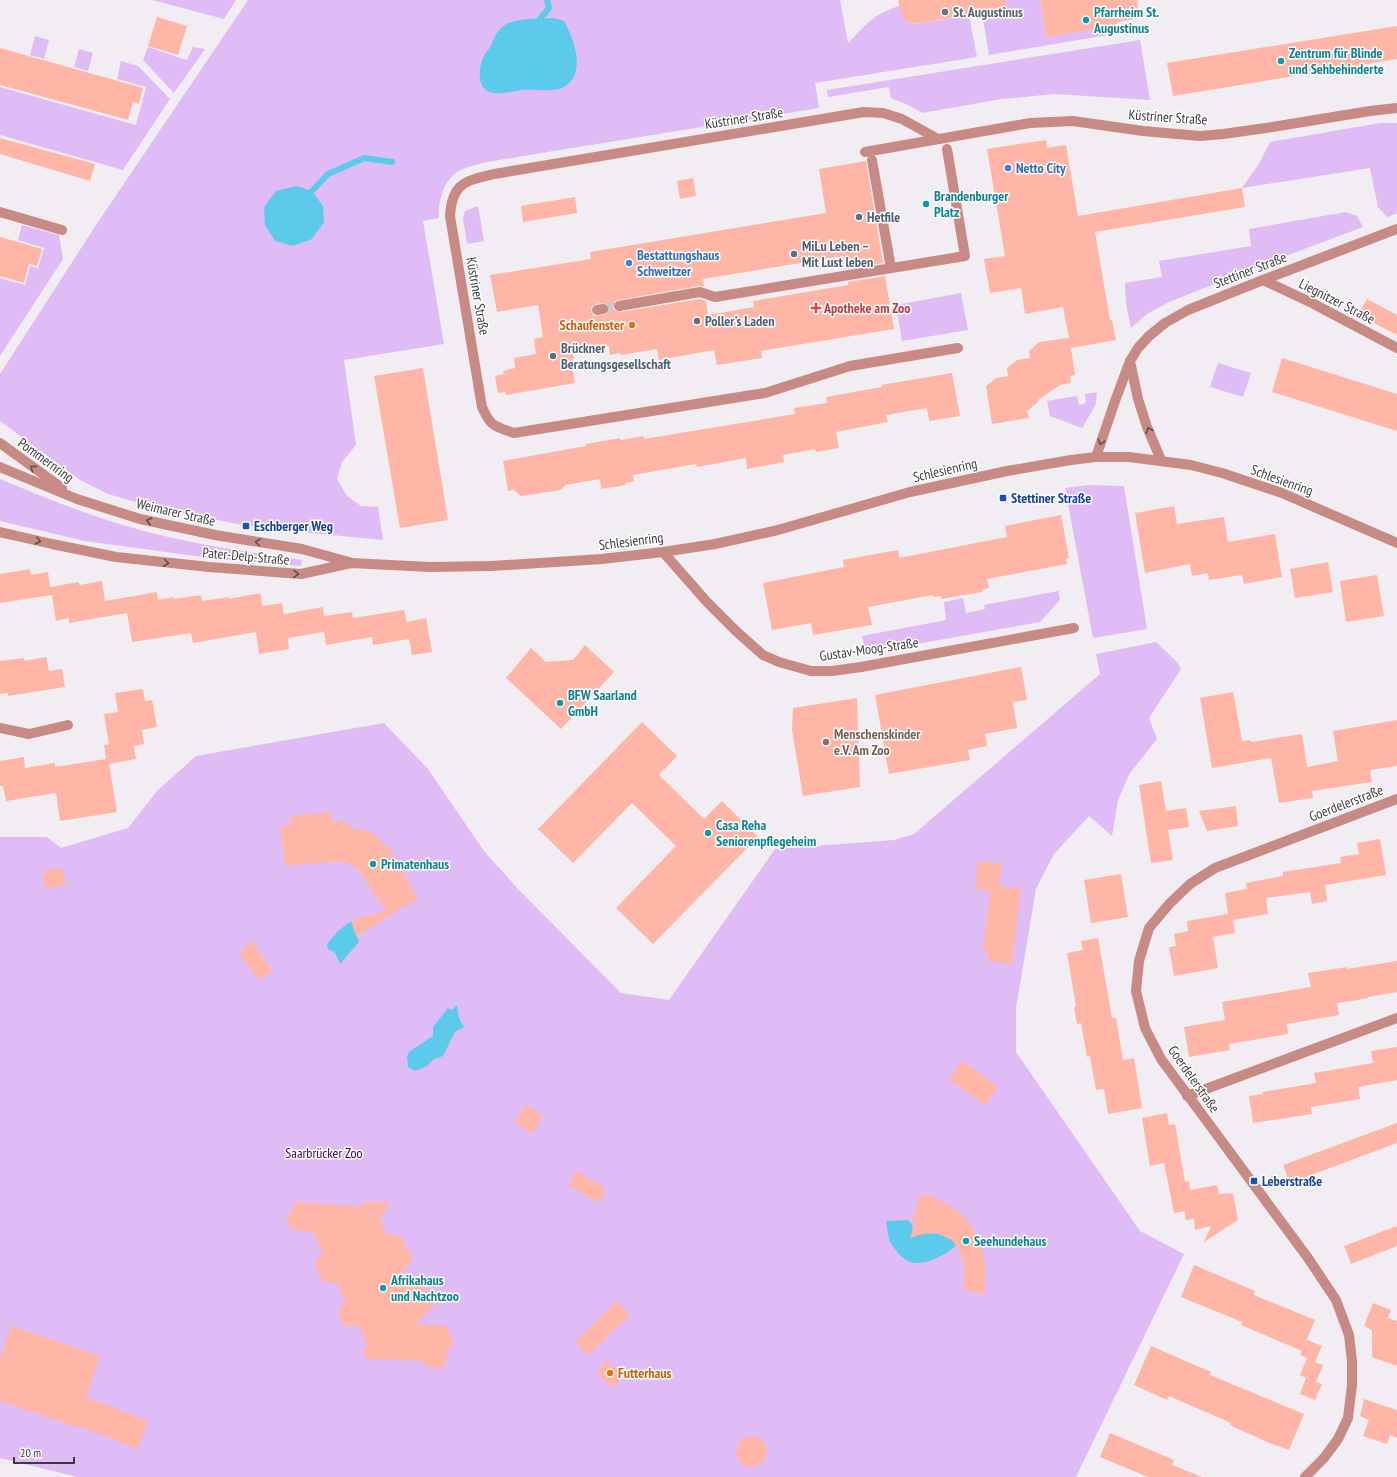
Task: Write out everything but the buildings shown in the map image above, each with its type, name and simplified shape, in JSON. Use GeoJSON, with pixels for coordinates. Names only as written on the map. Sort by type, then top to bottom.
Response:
{"type":"FeatureCollection","features":[{"type":"Feature","properties":{"kind":"street","name":"Küstriner Straße"},"geometry":{"type":"LineString","coordinates":[[865,152],[1030,123],[1050,121],[1073,121],[1159,133],[1200,136],[1223,134],[1397,108]]}},
{"type":"Feature","properties":{"kind":"street","name":"Küstriner Straße"},"geometry":{"type":"LineString","coordinates":[[938,139],[902,119],[883,113],[864,112],[494,174],[465,183],[456,190],[452,198],[450,216],[482,407],[488,420],[496,426],[514,433],[765,393],[850,366],[958,348]]}},
{"type":"Feature","properties":{"kind":"street"},"geometry":{"type":"LineString","coordinates":[[619,306],[700,292],[714,297],[965,256],[947,149]]}},
{"type":"Feature","properties":{"kind":"street"},"geometry":{"type":"LineString","coordinates":[[872,160],[891,268]]}},
{"type":"Feature","properties":{"kind":"street"},"geometry":{"type":"LineString","coordinates":[[0,212],[62,230]]}},
{"type":"Feature","properties":{"kind":"street","name":"Stettiner Straße"},"geometry":{"type":"LineString","coordinates":[[1096,457],[1114,401],[1130,361],[1138,348],[1165,323],[1188,310],[1397,229]]}},
{"type":"Feature","properties":{"kind":"street","name":"Liegnitzer Straße"},"geometry":{"type":"LineString","coordinates":[[1263,280],[1312,303],[1397,348]]}},
{"type":"Feature","properties":{"kind":"street"},"geometry":{"type":"LineString","coordinates":[[1130,361],[1138,399],[1147,427],[1161,460]]}},
{"type":"Feature","properties":{"kind":"street","name":"Pommernring"},"geometry":{"type":"LineString","coordinates":[[0,444],[76,498]]}},
{"type":"Feature","properties":{"kind":"street","name":"Schlesienring"},"geometry":{"type":"LineString","coordinates":[[491,566],[602,559],[715,544],[778,530],[950,482],[1045,464],[1096,457],[1129,457],[1161,460],[1191,465],[1222,473],[1282,493],[1397,543]]}},
{"type":"Feature","properties":{"kind":"street","name":"Weimarer Straße"},"geometry":{"type":"LineString","coordinates":[[0,467],[76,498],[140,519],[215,535],[302,549],[351,563]]}},
{"type":"Feature","properties":{"kind":"street","name":"Pater-Delp-Straße"},"geometry":{"type":"LineString","coordinates":[[0,532],[116,557],[209,568],[300,574],[351,563],[430,566],[491,566]]}},
{"type":"Feature","properties":{"kind":"street","name":"Gustav-Moog-Straße"},"geometry":{"type":"LineString","coordinates":[[662,552],[707,602],[763,655],[785,664],[811,671],[832,671],[861,667],[1074,628]]}},
{"type":"Feature","properties":{"kind":"street"},"geometry":{"type":"LineString","coordinates":[[0,728],[29,734],[68,725]]}},
{"type":"Feature","properties":{"kind":"street","name":"Goerdelerstraße"},"geometry":{"type":"LineString","coordinates":[[1305,1477],[1324,1458],[1338,1439],[1348,1418],[1352,1385],[1352,1361],[1349,1335],[1336,1300],[1308,1258],[1161,1059],[1145,1028],[1136,991],[1139,961],[1149,928],[1170,902],[1190,884],[1215,868],[1397,799]]}},
{"type":"Feature","properties":{"kind":"street"},"geometry":{"type":"LineString","coordinates":[[1187,1096],[1397,1018]]}},
{"type":"Feature","properties":{"kind":"green space"},"geometry":{"type":"Polygon","coordinates":[[[152,0],[236,0],[224,19],[152,0]]]}},
{"type":"Feature","properties":{"kind":"green space"},"geometry":{"type":"Polygon","coordinates":[[[248,0],[840,0],[848,43],[871,20],[883,12],[900,6],[907,22],[916,24],[969,15],[977,57],[815,83],[819,108],[490,162],[474,165],[459,171],[454,175],[445,186],[439,205],[439,218],[423,221],[444,344],[344,360],[356,445],[342,462],[337,479],[347,496],[361,506],[378,507],[383,540],[237,524],[143,504],[108,494],[80,480],[0,421],[0,374],[96,225],[248,0]]]}},
{"type":"Feature","properties":{"kind":"green space"},"geometry":{"type":"Polygon","coordinates":[[[1004,0],[1040,0],[1046,37],[1107,27],[1108,35],[989,55],[982,13],[993,11],[1003,4],[1004,0]]]}},
{"type":"Feature","properties":{"kind":"green space"},"geometry":{"type":"Polygon","coordinates":[[[35,36],[49,40],[44,59],[30,55],[35,36]]]}},
{"type":"Feature","properties":{"kind":"green space"},"geometry":{"type":"Polygon","coordinates":[[[1140,40],[1150,100],[1055,94],[1002,99],[922,113],[891,98],[889,87],[828,97],[827,90],[1140,40]]]}},
{"type":"Feature","properties":{"kind":"green space"},"geometry":{"type":"Polygon","coordinates":[[[148,47],[187,60],[193,47],[205,49],[174,93],[143,60],[148,47]]]}},
{"type":"Feature","properties":{"kind":"green space"},"geometry":{"type":"Polygon","coordinates":[[[79,49],[93,53],[88,71],[74,67],[79,49]]]}},
{"type":"Feature","properties":{"kind":"green space"},"geometry":{"type":"Polygon","coordinates":[[[121,61],[138,66],[170,99],[123,170],[0,135],[0,87],[136,125],[146,87],[117,79],[121,61]]]}},
{"type":"Feature","properties":{"kind":"green space"},"geometry":{"type":"Polygon","coordinates":[[[1380,123],[1397,123],[1397,213],[1387,217],[1378,207],[1370,168],[1242,188],[1260,162],[1270,142],[1380,123]]]}},
{"type":"Feature","properties":{"kind":"green space"},"geometry":{"type":"Polygon","coordinates":[[[478,206],[484,241],[467,244],[463,219],[465,211],[478,206]]]}},
{"type":"Feature","properties":{"kind":"green space"},"geometry":{"type":"Polygon","coordinates":[[[1346,212],[1357,216],[1363,227],[1169,302],[1147,314],[1131,328],[1126,304],[1125,283],[1162,277],[1159,261],[1251,246],[1249,229],[1346,212]]]}},
{"type":"Feature","properties":{"kind":"green space"},"geometry":{"type":"Polygon","coordinates":[[[22,225],[59,235],[63,259],[0,356],[0,278],[25,285],[30,266],[38,268],[44,248],[18,240],[22,225]]]}},
{"type":"Feature","properties":{"kind":"green space"},"geometry":{"type":"Polygon","coordinates":[[[961,293],[968,330],[902,341],[896,305],[961,293]]]}},
{"type":"Feature","properties":{"kind":"green space"},"geometry":{"type":"Polygon","coordinates":[[[1218,363],[1251,373],[1243,397],[1210,387],[1218,363]]]}},
{"type":"Feature","properties":{"kind":"green space"},"geometry":{"type":"Polygon","coordinates":[[[1097,392],[1096,404],[1082,428],[1050,416],[1047,401],[1077,396],[1079,405],[1086,403],[1085,394],[1097,392]]]}},
{"type":"Feature","properties":{"kind":"green space"},"geometry":{"type":"Polygon","coordinates":[[[0,479],[68,506],[137,529],[240,551],[302,560],[301,566],[210,558],[85,541],[0,521],[0,479]]]}},
{"type":"Feature","properties":{"kind":"green space"},"geometry":{"type":"Polygon","coordinates":[[[1089,485],[1124,486],[1147,629],[1093,638],[1065,488],[1089,485]]]}},
{"type":"Feature","properties":{"kind":"green space"},"geometry":{"type":"Polygon","coordinates":[[[1058,591],[1060,600],[1040,622],[866,653],[862,636],[946,620],[944,602],[963,598],[966,613],[985,609],[984,605],[1058,591]]]}},
{"type":"Feature","properties":{"kind":"green space","name":"Saarbrücker Zoo"},"geometry":{"type":"Polygon","coordinates":[[[1156,642],[1178,663],[1181,669],[1149,718],[1157,739],[1130,773],[1118,800],[1112,836],[1089,816],[1054,854],[1036,889],[1016,1008],[1016,1052],[1140,1231],[1184,1254],[1076,1477],[77,1477],[0,1458],[0,837],[47,837],[61,848],[128,828],[157,791],[196,756],[384,723],[428,769],[484,851],[518,889],[621,993],[669,1000],[775,849],[894,840],[914,834],[1100,674],[1096,654],[1156,642]]]}},
{"type":"Feature","properties":{"kind":"water"},"geometry":{"type":"Polygon","coordinates":[[[554,18],[564,21],[574,46],[577,65],[575,74],[571,81],[564,87],[555,90],[522,90],[494,93],[486,90],[481,83],[480,69],[485,53],[489,49],[499,30],[506,24],[519,20],[554,18]]]}},
{"type":"Feature","properties":{"kind":"water"},"geometry":{"type":"Polygon","coordinates":[[[296,186],[312,191],[323,206],[324,222],[312,239],[293,246],[275,241],[265,225],[264,207],[276,191],[296,186]]]}},
{"type":"Feature","properties":{"kind":"water"},"geometry":{"type":"Polygon","coordinates":[[[351,921],[359,942],[340,964],[335,953],[328,949],[327,944],[338,931],[351,921]]]}},
{"type":"Feature","properties":{"kind":"water"},"geometry":{"type":"Polygon","coordinates":[[[457,1005],[459,1018],[464,1027],[455,1032],[443,1056],[434,1059],[427,1066],[415,1071],[408,1067],[407,1056],[410,1051],[433,1036],[433,1027],[448,1008],[452,1010],[457,1005]]]}},
{"type":"Feature","properties":{"kind":"water"},"geometry":{"type":"Polygon","coordinates":[[[908,1220],[913,1226],[912,1231],[949,1235],[956,1246],[927,1262],[911,1262],[904,1259],[889,1239],[886,1221],[908,1220]]]}},
{"type":"Feature","properties":{"kind":"waterway"},"geometry":{"type":"LineString","coordinates":[[540,19],[549,8],[547,0]]}},
{"type":"Feature","properties":{"kind":"waterway"},"geometry":{"type":"LineString","coordinates":[[312,191],[328,174],[364,158],[392,162]]}},
{"type":"Feature","properties":{"kind":"tunnel"},"geometry":{"type":"LineString","coordinates":[[603,309],[619,306]]}},
{"type":"Feature","properties":{"kind":"place","name":"St. Augustinus"},"geometry":{"type":"Point","coordinates":[945,12]}},
{"type":"Feature","properties":{"kind":"place","name":"Pfarrheim St. Augustinus"},"geometry":{"type":"Point","coordinates":[1086,20]}},
{"type":"Feature","properties":{"kind":"place","name":"Zentrum für Blinde und Sehbehinderte"},"geometry":{"type":"Point","coordinates":[1281,61]}},
{"type":"Feature","properties":{"kind":"place","name":"Netto City"},"geometry":{"type":"Point","coordinates":[1008,168]}},
{"type":"Feature","properties":{"kind":"place","name":"Brandenburger Platz"},"geometry":{"type":"Point","coordinates":[926,204]}},
{"type":"Feature","properties":{"kind":"place","name":"Hetfile"},"geometry":{"type":"Point","coordinates":[859,217]}},
{"type":"Feature","properties":{"kind":"place","name":"MiLu Leben – Mit Lust leben"},"geometry":{"type":"Point","coordinates":[794,254]}},
{"type":"Feature","properties":{"kind":"place","name":"Bestattungshaus Schweitzer"},"geometry":{"type":"Point","coordinates":[629,263]}},
{"type":"Feature","properties":{"kind":"place","name":"Apotheke am Zoo"},"geometry":{"type":"Point","coordinates":[816,308]}},
{"type":"Feature","properties":{"kind":"place","name":"Poller's Laden"},"geometry":{"type":"Point","coordinates":[697,321]}},
{"type":"Feature","properties":{"kind":"place","name":"Schaufenster"},"geometry":{"type":"Point","coordinates":[632,325]}},
{"type":"Feature","properties":{"kind":"place","name":"Brückner Beratungsgesellschaft"},"geometry":{"type":"Point","coordinates":[553,356]}},
{"type":"Feature","properties":{"kind":"place","name":"Stettiner Straße"},"geometry":{"type":"Point","coordinates":[1003,498]}},
{"type":"Feature","properties":{"kind":"place","name":"Eschberger Weg"},"geometry":{"type":"Point","coordinates":[246,526]}},
{"type":"Feature","properties":{"kind":"place","name":"BFW Saarland GmbH"},"geometry":{"type":"Point","coordinates":[560,703]}},
{"type":"Feature","properties":{"kind":"place","name":"Menschenskinder e.V. Am Zoo"},"geometry":{"type":"Point","coordinates":[826,742]}},
{"type":"Feature","properties":{"kind":"place","name":"Casa Reha Seniorenpflegeheim"},"geometry":{"type":"Point","coordinates":[708,833]}},
{"type":"Feature","properties":{"kind":"place","name":"Primatenhaus"},"geometry":{"type":"Point","coordinates":[373,864]}},
{"type":"Feature","properties":{"kind":"place","name":"Leberstraße"},"geometry":{"type":"Point","coordinates":[1254,1181]}},
{"type":"Feature","properties":{"kind":"place","name":"Seehundehaus"},"geometry":{"type":"Point","coordinates":[966,1241]}},
{"type":"Feature","properties":{"kind":"place","name":"Afrikahaus und Nachtzoo"},"geometry":{"type":"Point","coordinates":[383,1288]}},
{"type":"Feature","properties":{"kind":"place","name":"Futterhaus"},"geometry":{"type":"Point","coordinates":[610,1373]}}]}
